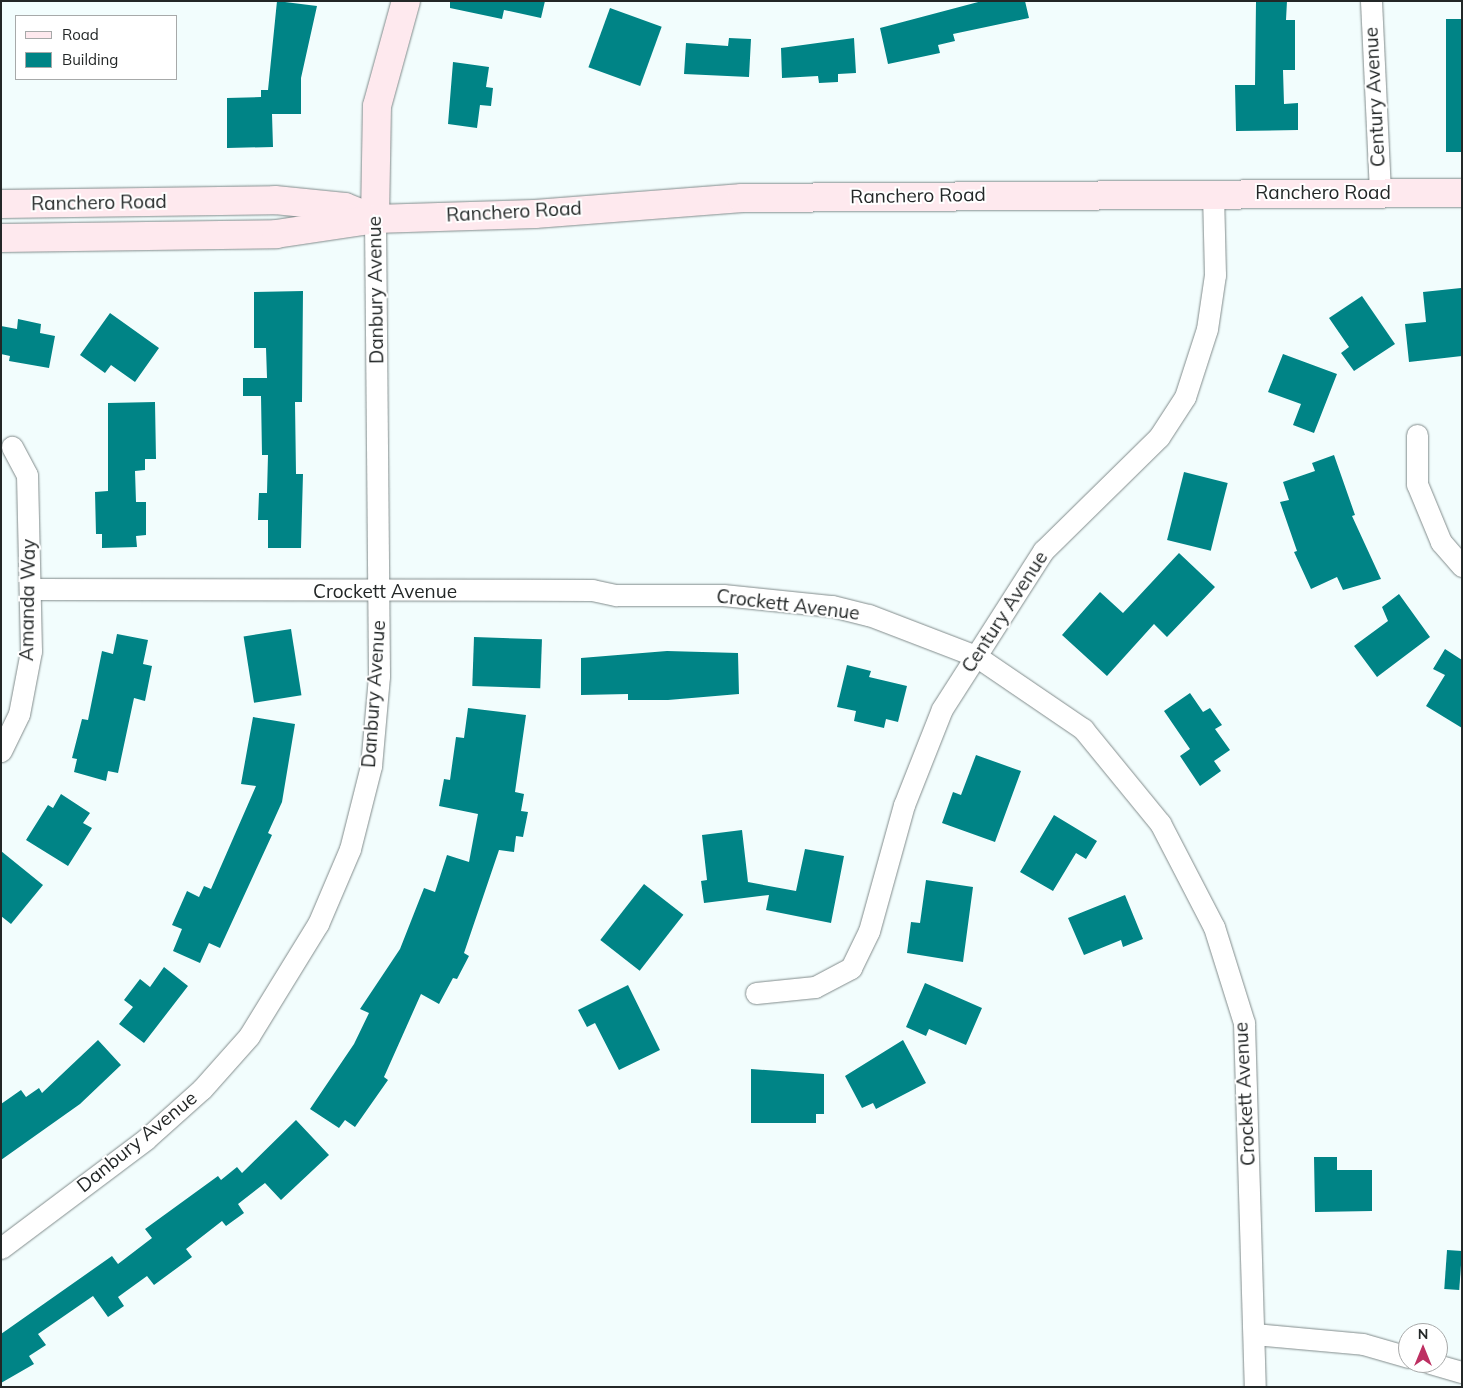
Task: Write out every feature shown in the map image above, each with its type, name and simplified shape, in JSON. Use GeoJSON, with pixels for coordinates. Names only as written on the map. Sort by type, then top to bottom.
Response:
{"type":"FeatureCollection","features":[{"type":"Feature","properties":{"kind":"main road","name":"Danbury Avenue"},"geometry":{"type":"LineString","coordinates":[[375,219],[377,106],[406,1]]}},
{"type":"Feature","properties":{"kind":"main road","name":"Ranchero Road"},"geometry":{"type":"LineString","coordinates":[[1,238],[276,234],[375,219],[535,214],[742,198],[1213,193],[1462,193]]}},
{"type":"Feature","properties":{"kind":"main road","name":"Ranchero Road"},"geometry":{"type":"LineString","coordinates":[[1,204],[275,200],[345,207],[375,219]]}},
{"type":"Feature","properties":{"kind":"street","name":"Century Avenue"},"geometry":{"type":"LineString","coordinates":[[1371,1],[1380,193]]}},
{"type":"Feature","properties":{"kind":"street","name":"Century Avenue"},"geometry":{"type":"LineString","coordinates":[[756,993],[816,987],[851,968],[869,931],[911,787],[942,709],[1044,550],[1159,438],[1184,397],[1207,329],[1215,275],[1213,193]]}},
{"type":"Feature","properties":{"kind":"street","name":"Danbury Avenue"},"geometry":{"type":"LineString","coordinates":[[1,1248],[146,1139],[202,1089],[249,1036],[282,987],[318,924],[350,849],[371,766],[380,676],[375,219]]}},
{"type":"Feature","properties":{"kind":"street"},"geometry":{"type":"LineString","coordinates":[[1417,435],[1417,484],[1441,542],[1462,566]]}},
{"type":"Feature","properties":{"kind":"street","name":"Amanda Way"},"geometry":{"type":"LineString","coordinates":[[1,751],[20,714],[31,651],[27,474],[12,447]]}},
{"type":"Feature","properties":{"kind":"street","name":"Crockett Avenue"},"geometry":{"type":"LineString","coordinates":[[31,589],[380,593],[592,590],[616,595],[723,595],[793,602],[869,615],[976,656],[1082,729],[1160,823],[1214,927],[1244,1023],[1255,1387]]}},
{"type":"Feature","properties":{"kind":"street"},"geometry":{"type":"LineString","coordinates":[[1254,1334],[1363,1344],[1398,1354]]}},
{"type":"Feature","properties":{"kind":"street"},"geometry":{"type":"LineString","coordinates":[[1448,1368],[1462,1372]]}},
{"type":"Feature","properties":{"kind":"building"},"geometry":{"type":"Polygon","coordinates":[[[277,1],[317,6],[301,78],[301,114],[272,114],[273,147],[227,148],[227,98],[261,97],[261,90],[268,90],[277,1]]]}},
{"type":"Feature","properties":{"kind":"building"},"geometry":{"type":"Polygon","coordinates":[[[450,1],[545,1],[541,18],[504,10],[502,19],[450,8],[450,1]]]}},
{"type":"Feature","properties":{"kind":"building"},"geometry":{"type":"Polygon","coordinates":[[[982,1],[1025,1],[1029,18],[953,34],[955,41],[938,45],[940,53],[888,64],[880,28],[982,1]]]}},
{"type":"Feature","properties":{"kind":"building"},"geometry":{"type":"Polygon","coordinates":[[[1256,1],[1287,1],[1286,20],[1295,20],[1295,70],[1283,70],[1284,104],[1298,103],[1298,130],[1236,131],[1235,85],[1255,85],[1256,1]]]}},
{"type":"Feature","properties":{"kind":"building"},"geometry":{"type":"Polygon","coordinates":[[[610,8],[662,27],[640,86],[588,67],[610,8]]]}},
{"type":"Feature","properties":{"kind":"building"},"geometry":{"type":"Polygon","coordinates":[[[1446,19],[1462,19],[1462,152],[1446,152],[1446,19]]]}},
{"type":"Feature","properties":{"kind":"building"},"geometry":{"type":"Polygon","coordinates":[[[729,38],[751,39],[749,77],[684,74],[686,43],[728,46],[729,38]]]}},
{"type":"Feature","properties":{"kind":"building"},"geometry":{"type":"Polygon","coordinates":[[[854,38],[856,73],[838,74],[838,82],[819,83],[818,76],[782,78],[781,48],[854,38]]]}},
{"type":"Feature","properties":{"kind":"building"},"geometry":{"type":"Polygon","coordinates":[[[453,62],[489,67],[486,87],[493,88],[491,106],[480,105],[477,128],[448,124],[453,62]]]}},
{"type":"Feature","properties":{"kind":"building"},"geometry":{"type":"Polygon","coordinates":[[[1461,288],[1462,356],[1409,362],[1405,324],[1426,322],[1423,292],[1461,288]]]}},
{"type":"Feature","properties":{"kind":"building"},"geometry":{"type":"Polygon","coordinates":[[[303,291],[302,402],[295,402],[296,474],[303,474],[301,548],[268,548],[268,520],[258,520],[259,493],[267,493],[268,455],[262,455],[261,396],[243,396],[243,378],[267,378],[266,348],[254,348],[254,292],[303,291]]]}},
{"type":"Feature","properties":{"kind":"building"},"geometry":{"type":"Polygon","coordinates":[[[1362,296],[1395,344],[1354,371],[1341,353],[1349,347],[1329,318],[1362,296]]]}},
{"type":"Feature","properties":{"kind":"building"},"geometry":{"type":"Polygon","coordinates":[[[110,313],[159,348],[135,382],[111,365],[105,373],[80,355],[110,313]]]}},
{"type":"Feature","properties":{"kind":"building"},"geometry":{"type":"Polygon","coordinates":[[[18,319],[41,324],[40,333],[55,336],[49,368],[9,361],[10,356],[1,354],[1,326],[17,329],[18,319]]]}},
{"type":"Feature","properties":{"kind":"building"},"geometry":{"type":"Polygon","coordinates":[[[1283,354],[1337,374],[1314,433],[1293,425],[1301,404],[1268,392],[1283,354]]]}},
{"type":"Feature","properties":{"kind":"building"},"geometry":{"type":"Polygon","coordinates":[[[155,402],[156,459],[145,459],[145,470],[135,471],[136,502],[146,502],[146,535],[136,536],[137,547],[102,548],[102,534],[96,534],[95,492],[108,491],[108,403],[155,402]]]}},
{"type":"Feature","properties":{"kind":"building"},"geometry":{"type":"Polygon","coordinates":[[[1334,455],[1355,515],[1352,516],[1381,579],[1343,590],[1337,577],[1311,589],[1294,552],[1297,551],[1280,502],[1289,500],[1283,482],[1315,471],[1312,463],[1334,455]]]}},
{"type":"Feature","properties":{"kind":"building"},"geometry":{"type":"Polygon","coordinates":[[[1184,472],[1228,483],[1211,551],[1167,540],[1184,472]]]}},
{"type":"Feature","properties":{"kind":"building"},"geometry":{"type":"Polygon","coordinates":[[[1179,553],[1215,587],[1167,637],[1154,624],[1107,676],[1062,635],[1100,592],[1123,613],[1179,553]]]}},
{"type":"Feature","properties":{"kind":"building"},"geometry":{"type":"Polygon","coordinates":[[[1399,594],[1430,637],[1377,677],[1354,646],[1388,621],[1382,607],[1399,594]]]}},
{"type":"Feature","properties":{"kind":"building"},"geometry":{"type":"Polygon","coordinates":[[[291,629],[301,695],[254,703],[244,637],[291,629]]]}},
{"type":"Feature","properties":{"kind":"building"},"geometry":{"type":"Polygon","coordinates":[[[117,634],[148,640],[143,664],[152,666],[145,701],[134,698],[118,773],[108,771],[106,781],[74,772],[77,759],[72,758],[82,719],[88,720],[102,651],[113,654],[117,634]]]}},
{"type":"Feature","properties":{"kind":"building"},"geometry":{"type":"Polygon","coordinates":[[[474,637],[542,639],[540,688],[472,686],[474,637]]]}},
{"type":"Feature","properties":{"kind":"building"},"geometry":{"type":"Polygon","coordinates":[[[1445,649],[1462,660],[1462,728],[1426,706],[1445,675],[1433,669],[1445,649]]]}},
{"type":"Feature","properties":{"kind":"building"},"geometry":{"type":"Polygon","coordinates":[[[667,651],[738,653],[739,694],[668,700],[628,700],[628,694],[581,695],[581,658],[667,651]]]}},
{"type":"Feature","properties":{"kind":"building"},"geometry":{"type":"Polygon","coordinates":[[[847,665],[871,671],[869,677],[907,686],[898,722],[886,719],[884,728],[854,721],[856,711],[837,707],[847,665]]]}},
{"type":"Feature","properties":{"kind":"building"},"geometry":{"type":"Polygon","coordinates":[[[1190,693],[1203,712],[1210,708],[1222,725],[1215,729],[1230,750],[1214,761],[1221,771],[1200,786],[1180,756],[1190,749],[1164,711],[1190,693]]]}},
{"type":"Feature","properties":{"kind":"building"},"geometry":{"type":"Polygon","coordinates":[[[468,708],[526,715],[515,792],[524,794],[521,811],[528,812],[523,837],[516,836],[514,852],[499,850],[464,953],[469,956],[457,979],[453,978],[439,1004],[421,994],[384,1077],[388,1080],[355,1127],[345,1120],[339,1128],[310,1109],[354,1044],[369,1013],[360,1009],[400,949],[424,888],[435,892],[447,855],[469,862],[478,814],[439,806],[444,779],[450,780],[456,737],[464,738],[468,708]]]}},
{"type":"Feature","properties":{"kind":"building"},"geometry":{"type":"Polygon","coordinates":[[[253,717],[295,724],[282,802],[268,833],[272,835],[220,948],[209,943],[200,963],[173,951],[182,929],[172,925],[187,891],[199,897],[204,886],[211,889],[256,786],[241,784],[253,717]]]}},
{"type":"Feature","properties":{"kind":"building"},"geometry":{"type":"Polygon","coordinates":[[[976,755],[1021,771],[995,842],[942,823],[953,792],[961,795],[976,755]]]}},
{"type":"Feature","properties":{"kind":"building"},"geometry":{"type":"Polygon","coordinates":[[[61,794],[90,813],[83,823],[92,828],[68,866],[26,840],[48,805],[53,808],[61,794]]]}},
{"type":"Feature","properties":{"kind":"building"},"geometry":{"type":"Polygon","coordinates":[[[1054,815],[1097,841],[1086,859],[1076,853],[1053,891],[1020,872],[1054,815]]]}},
{"type":"Feature","properties":{"kind":"building"},"geometry":{"type":"Polygon","coordinates":[[[742,830],[748,882],[796,891],[805,849],[844,856],[831,923],[766,910],[769,895],[704,903],[701,881],[707,880],[702,835],[742,830]]]}},
{"type":"Feature","properties":{"kind":"building"},"geometry":{"type":"Polygon","coordinates":[[[1,851],[43,885],[11,924],[1,916],[1,851]]]}},
{"type":"Feature","properties":{"kind":"building"},"geometry":{"type":"Polygon","coordinates":[[[926,880],[973,887],[963,962],[907,953],[911,922],[920,923],[926,880]]]}},
{"type":"Feature","properties":{"kind":"building"},"geometry":{"type":"Polygon","coordinates":[[[644,884],[683,915],[640,971],[600,940],[644,884]]]}},
{"type":"Feature","properties":{"kind":"building"},"geometry":{"type":"Polygon","coordinates":[[[1125,895],[1143,939],[1123,947],[1121,940],[1084,955],[1068,918],[1125,895]]]}},
{"type":"Feature","properties":{"kind":"building"},"geometry":{"type":"Polygon","coordinates":[[[164,967],[188,986],[144,1043],[119,1024],[133,1007],[124,1000],[140,979],[150,987],[164,967]]]}},
{"type":"Feature","properties":{"kind":"building"},"geometry":{"type":"Polygon","coordinates":[[[925,983],[982,1008],[966,1045],[929,1029],[926,1036],[906,1027],[925,983]]]}},
{"type":"Feature","properties":{"kind":"building"},"geometry":{"type":"Polygon","coordinates":[[[628,985],[660,1050],[619,1070],[595,1023],[587,1027],[578,1010],[628,985]]]}},
{"type":"Feature","properties":{"kind":"building"},"geometry":{"type":"Polygon","coordinates":[[[98,1040],[121,1065],[80,1104],[1,1160],[1,1104],[21,1090],[26,1097],[39,1088],[42,1093],[98,1040]]]}},
{"type":"Feature","properties":{"kind":"building"},"geometry":{"type":"Polygon","coordinates":[[[903,1040],[926,1083],[876,1109],[873,1103],[862,1108],[845,1076],[903,1040]]]}},
{"type":"Feature","properties":{"kind":"building"},"geometry":{"type":"Polygon","coordinates":[[[751,1069],[824,1074],[824,1114],[816,1114],[816,1123],[751,1123],[751,1069]]]}},
{"type":"Feature","properties":{"kind":"building"},"geometry":{"type":"Polygon","coordinates":[[[296,1120],[329,1155],[281,1200],[265,1183],[238,1204],[244,1213],[226,1226],[222,1221],[186,1249],[192,1257],[154,1285],[147,1276],[118,1297],[124,1306],[108,1317],[93,1296],[38,1334],[46,1345],[29,1356],[34,1364],[1,1383],[1,1334],[112,1256],[118,1264],[152,1238],[145,1229],[218,1176],[221,1180],[237,1167],[242,1173],[296,1120]]]}},
{"type":"Feature","properties":{"kind":"building"},"geometry":{"type":"Polygon","coordinates":[[[1314,1157],[1337,1157],[1337,1170],[1372,1170],[1372,1211],[1315,1212],[1314,1157]]]}},
{"type":"Feature","properties":{"kind":"building"},"geometry":{"type":"Polygon","coordinates":[[[1447,1250],[1462,1251],[1459,1290],[1444,1289],[1447,1250]]]}}]}
